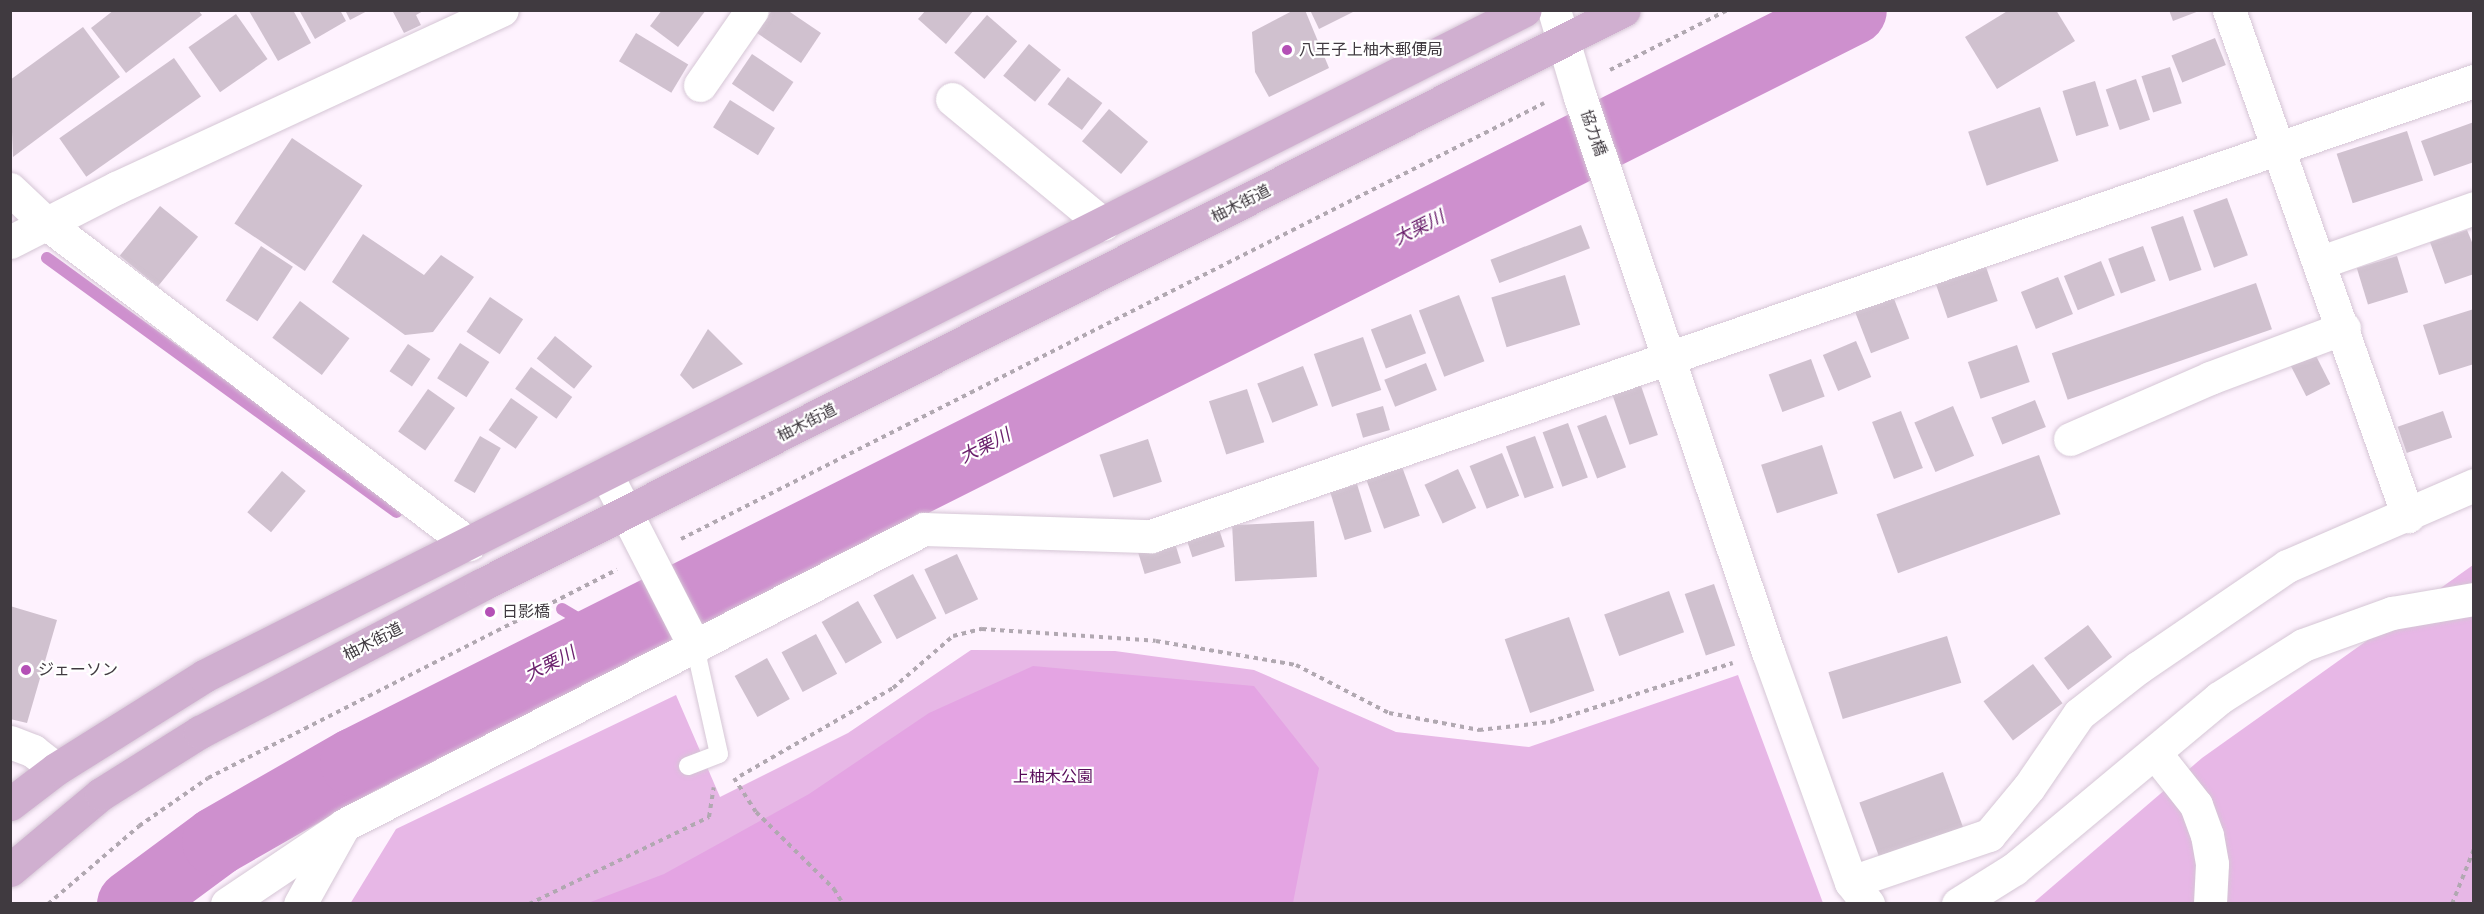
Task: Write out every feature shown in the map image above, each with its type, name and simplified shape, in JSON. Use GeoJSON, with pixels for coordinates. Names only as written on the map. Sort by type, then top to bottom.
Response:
{"type":"FeatureCollection","features":[{"type":"Feature","properties":{"kind":"main road"},"geometry":{"type":"LineString","coordinates":[[10,804],[56,769],[204,676],[470,544],[1525,10]]}},
{"type":"Feature","properties":{"kind":"main road","name":"柚木街道"},"geometry":{"type":"LineString","coordinates":[[10,870],[101,794],[200,732],[1624,10]]}},
{"type":"Feature","properties":{"kind":"street"},"geometry":{"type":"LineString","coordinates":[[10,242],[116,188],[502,10]]}},
{"type":"Feature","properties":{"kind":"street"},"geometry":{"type":"LineString","coordinates":[[700,85],[752,10]]}},
{"type":"Feature","properties":{"kind":"street","name":"協力橋"},"geometry":{"type":"LineString","coordinates":[[1554,10],[1580,97],[1669,358],[1859,893]]}},
{"type":"Feature","properties":{"kind":"street"},"geometry":{"type":"LineString","coordinates":[[2229,10],[2344,328],[2408,516]]}},
{"type":"Feature","properties":{"kind":"street"},"geometry":{"type":"LineString","coordinates":[[227,903],[344,825],[693,644],[924,529],[1151,536],[2474,81]]}},
{"type":"Feature","properties":{"kind":"street"},"geometry":{"type":"LineString","coordinates":[[952,99],[1103,224]]}},
{"type":"Feature","properties":{"kind":"street"},"geometry":{"type":"LineString","coordinates":[[10,189],[47,224],[470,544]]}},
{"type":"Feature","properties":{"kind":"street"},"geometry":{"type":"LineString","coordinates":[[2320,262],[2474,208]]}},
{"type":"Feature","properties":{"kind":"street"},"geometry":{"type":"LineString","coordinates":[[2070,439],[2210,378],[2344,328]]}},
{"type":"Feature","properties":{"kind":"street"},"geometry":{"type":"LineString","coordinates":[[606,474],[693,644]]}},
{"type":"Feature","properties":{"kind":"street"},"geometry":{"type":"LineString","coordinates":[[1859,893],[1989,835],[2029,788],[2079,714],[2139,667],[2287,566],[2408,516],[2474,485]]}},
{"type":"Feature","properties":{"kind":"street"},"geometry":{"type":"LineString","coordinates":[[1958,903],[1993,886],[2219,698],[2303,645],[2392,613],[2474,599]]}},
{"type":"Feature","properties":{"kind":"street"},"geometry":{"type":"LineString","coordinates":[[10,742],[33,751],[56,769]]}},
{"type":"Feature","properties":{"kind":"street"},"geometry":{"type":"LineString","coordinates":[[2155,753],[2196,805],[2207,835],[2212,864],[2210,903]]}},
{"type":"Feature","properties":{"kind":"street"},"geometry":{"type":"LineString","coordinates":[[300,903],[344,825]]}},
{"type":"Feature","properties":{"kind":"lane"},"geometry":{"type":"LineString","coordinates":[[688,766],[719,754],[693,644]]}},
{"type":"Feature","properties":{"kind":"path"},"geometry":{"type":"LineString","coordinates":[[1605,73],[1728,10]]}},
{"type":"Feature","properties":{"kind":"path"},"geometry":{"type":"LineString","coordinates":[[48,903],[139,826],[208,778],[1546,102]]}},
{"type":"Feature","properties":{"kind":"path"},"geometry":{"type":"LineString","coordinates":[[735,779],[893,688],[953,636],[982,629],[1156,641],[1296,665],[1389,712],[1479,730],[1550,722],[1737,662]]}},
{"type":"Feature","properties":{"kind":"path"},"geometry":{"type":"LineString","coordinates":[[719,754],[756,812],[834,889],[843,903]]}},
{"type":"Feature","properties":{"kind":"path"},"geometry":{"type":"LineString","coordinates":[[529,903],[709,817],[719,754]]}},
{"type":"Feature","properties":{"kind":"path"},"geometry":{"type":"LineString","coordinates":[[2452,903],[2474,849]]}},
{"type":"Feature","properties":{"kind":"green space"},"geometry":{"type":"Polygon","coordinates":[[[2473,565],[2473,903],[2032,904],[2202,758],[2473,565]]]}},
{"type":"Feature","properties":{"kind":"green space","name":"上柚木公園"},"geometry":{"type":"Polygon","coordinates":[[[971,650],[1115,651],[1254,670],[1396,732],[1529,747],[1738,675],[1823,903],[350,904],[396,829],[676,695],[720,797],[848,733],[971,650]]]}},
{"type":"Feature","properties":{"kind":"green space"},"geometry":{"type":"Polygon","coordinates":[[[1033,666],[1254,686],[1319,768],[1293,903],[588,903],[664,874],[809,794],[929,713],[1033,666]]]}},
{"type":"Feature","properties":{"kind":"building"},"geometry":{"type":"Polygon","coordinates":[[[114,10],[198,10],[202,15],[126,73],[91,28],[114,10]]]}},
{"type":"Feature","properties":{"kind":"building"},"geometry":{"type":"Polygon","coordinates":[[[293,10],[311,43],[278,61],[249,11],[293,10]]]}},
{"type":"Feature","properties":{"kind":"building"},"geometry":{"type":"Polygon","coordinates":[[[299,10],[340,10],[346,21],[315,39],[299,10]]]}},
{"type":"Feature","properties":{"kind":"building"},"geometry":{"type":"Polygon","coordinates":[[[345,10],[369,10],[350,20],[345,10]]]}},
{"type":"Feature","properties":{"kind":"building"},"geometry":{"type":"Polygon","coordinates":[[[392,10],[425,10],[416,15],[421,25],[404,33],[392,10]]]}},
{"type":"Feature","properties":{"kind":"building"},"geometry":{"type":"Polygon","coordinates":[[[662,10],[706,10],[678,47],[650,26],[662,10]]]}},
{"type":"Feature","properties":{"kind":"building"},"geometry":{"type":"Polygon","coordinates":[[[772,10],[787,10],[821,33],[801,63],[757,33],[772,10]]]}},
{"type":"Feature","properties":{"kind":"building"},"geometry":{"type":"Polygon","coordinates":[[[926,10],[974,10],[946,44],[918,19],[926,10]]]}},
{"type":"Feature","properties":{"kind":"building"},"geometry":{"type":"Polygon","coordinates":[[[1294,10],[1305,10],[1329,68],[1269,97],[1255,72],[1252,32],[1294,10]]]}},
{"type":"Feature","properties":{"kind":"building"},"geometry":{"type":"Polygon","coordinates":[[[1310,10],[1357,10],[1319,29],[1310,10]]]}},
{"type":"Feature","properties":{"kind":"building"},"geometry":{"type":"Polygon","coordinates":[[[2009,10],[2056,10],[2075,41],[1997,89],[1965,37],[2009,10]]]}},
{"type":"Feature","properties":{"kind":"building"},"geometry":{"type":"Polygon","coordinates":[[[2169,10],[2199,10],[2199,11],[2173,21],[2169,10]]]}},
{"type":"Feature","properties":{"kind":"building"},"geometry":{"type":"Polygon","coordinates":[[[236,14],[268,59],[220,92],[188,47],[236,14]]]}},
{"type":"Feature","properties":{"kind":"building"},"geometry":{"type":"Polygon","coordinates":[[[987,15],[1017,41],[984,79],[954,53],[987,15]]]}},
{"type":"Feature","properties":{"kind":"building"},"geometry":{"type":"Polygon","coordinates":[[[83,27],[120,77],[13,157],[10,80],[83,27]]]}},
{"type":"Feature","properties":{"kind":"building"},"geometry":{"type":"Polygon","coordinates":[[[636,33],[688,64],[671,93],[619,61],[636,33]]]}},
{"type":"Feature","properties":{"kind":"building"},"geometry":{"type":"Polygon","coordinates":[[[2215,38],[2226,65],[2182,82],[2171,56],[2215,38]]]}},
{"type":"Feature","properties":{"kind":"building"},"geometry":{"type":"Polygon","coordinates":[[[1029,44],[1061,70],[1035,102],[1003,76],[1029,44]]]}},
{"type":"Feature","properties":{"kind":"building"},"geometry":{"type":"Polygon","coordinates":[[[752,54],[793,82],[773,112],[732,84],[752,54]]]}},
{"type":"Feature","properties":{"kind":"building"},"geometry":{"type":"Polygon","coordinates":[[[174,58],[201,97],[86,177],[59,138],[174,58]]]}},
{"type":"Feature","properties":{"kind":"building"},"geometry":{"type":"Polygon","coordinates":[[[2170,67],[2182,103],[2153,112],[2141,76],[2170,67]]]}},
{"type":"Feature","properties":{"kind":"building"},"geometry":{"type":"Polygon","coordinates":[[[1068,77],[1102,103],[1082,130],[1048,104],[1068,77]]]}},
{"type":"Feature","properties":{"kind":"building"},"geometry":{"type":"Polygon","coordinates":[[[2136,79],[2150,120],[2120,130],[2106,89],[2136,79]]]}},
{"type":"Feature","properties":{"kind":"building"},"geometry":{"type":"Polygon","coordinates":[[[2095,81],[2109,126],[2076,136],[2062,91],[2095,81]]]}},
{"type":"Feature","properties":{"kind":"building"},"geometry":{"type":"Polygon","coordinates":[[[730,100],[775,128],[758,155],[713,127],[730,100]]]}},
{"type":"Feature","properties":{"kind":"building"},"geometry":{"type":"Polygon","coordinates":[[[2040,107],[2059,161],[1987,186],[1968,132],[2040,107]]]}},
{"type":"Feature","properties":{"kind":"building"},"geometry":{"type":"Polygon","coordinates":[[[1109,109],[1148,142],[1121,174],[1082,141],[1109,109]]]}},
{"type":"Feature","properties":{"kind":"building"},"geometry":{"type":"Polygon","coordinates":[[[2474,122],[2474,162],[2434,176],[2421,141],[2474,122]]]}},
{"type":"Feature","properties":{"kind":"building"},"geometry":{"type":"Polygon","coordinates":[[[2407,131],[2423,180],[2353,203],[2337,154],[2407,131]]]}},
{"type":"Feature","properties":{"kind":"building"},"geometry":{"type":"Polygon","coordinates":[[[292,138],[362,186],[305,271],[234,223],[292,138]]]}},
{"type":"Feature","properties":{"kind":"building"},"geometry":{"type":"Polygon","coordinates":[[[2227,198],[2248,255],[2214,268],[2193,210],[2227,198]]]}},
{"type":"Feature","properties":{"kind":"building"},"geometry":{"type":"Polygon","coordinates":[[[160,206],[198,237],[158,287],[120,256],[160,206]]]}},
{"type":"Feature","properties":{"kind":"building"},"geometry":{"type":"Polygon","coordinates":[[[2183,216],[2202,270],[2169,281],[2151,227],[2183,216]]]}},
{"type":"Feature","properties":{"kind":"building"},"geometry":{"type":"Polygon","coordinates":[[[1581,225],[1590,248],[1499,283],[1490,260],[1581,225]]]}},
{"type":"Feature","properties":{"kind":"building"},"geometry":{"type":"Polygon","coordinates":[[[2467,230],[2474,247],[2474,274],[2445,284],[2430,242],[2467,230]]]}},
{"type":"Feature","properties":{"kind":"building"},"geometry":{"type":"Polygon","coordinates":[[[363,234],[424,275],[441,255],[474,277],[433,332],[405,335],[332,282],[363,234]]]}},
{"type":"Feature","properties":{"kind":"building"},"geometry":{"type":"Polygon","coordinates":[[[261,246],[293,267],[257,321],[226,301],[261,246]]]}},
{"type":"Feature","properties":{"kind":"building"},"geometry":{"type":"Polygon","coordinates":[[[2143,246],[2156,281],[2121,293],[2108,259],[2143,246]]]}},
{"type":"Feature","properties":{"kind":"building"},"geometry":{"type":"Polygon","coordinates":[[[2397,256],[2408,292],[2368,305],[2357,268],[2397,256]]]}},
{"type":"Feature","properties":{"kind":"building"},"geometry":{"type":"Polygon","coordinates":[[[2101,261],[2115,295],[2078,310],[2064,276],[2101,261]]]}},
{"type":"Feature","properties":{"kind":"building"},"geometry":{"type":"Polygon","coordinates":[[[1986,267],[1998,301],[1948,318],[1936,284],[1986,267]]]}},
{"type":"Feature","properties":{"kind":"building"},"geometry":{"type":"Polygon","coordinates":[[[1565,275],[1580,325],[1507,347],[1491,298],[1565,275]]]}},
{"type":"Feature","properties":{"kind":"building"},"geometry":{"type":"Polygon","coordinates":[[[2058,277],[2073,314],[2036,329],[2021,292],[2058,277]]]}},
{"type":"Feature","properties":{"kind":"building"},"geometry":{"type":"Polygon","coordinates":[[[2256,283],[2272,329],[2068,400],[2052,353],[2256,283]]]}},
{"type":"Feature","properties":{"kind":"building"},"geometry":{"type":"Polygon","coordinates":[[[1891,291],[1909,339],[1871,353],[1853,306],[1891,291]]]}},
{"type":"Feature","properties":{"kind":"building"},"geometry":{"type":"Polygon","coordinates":[[[1459,295],[1484,361],[1444,377],[1419,310],[1459,295]]]}},
{"type":"Feature","properties":{"kind":"building"},"geometry":{"type":"Polygon","coordinates":[[[490,297],[523,319],[500,354],[467,332],[490,297]]]}},
{"type":"Feature","properties":{"kind":"building"},"geometry":{"type":"Polygon","coordinates":[[[300,301],[350,338],[322,375],[272,338],[300,301]]]}},
{"type":"Feature","properties":{"kind":"building"},"geometry":{"type":"Polygon","coordinates":[[[2474,309],[2474,364],[2439,375],[2423,325],[2474,309]]]}},
{"type":"Feature","properties":{"kind":"building"},"geometry":{"type":"Polygon","coordinates":[[[1411,314],[1426,353],[1386,369],[1371,329],[1411,314]]]}},
{"type":"Feature","properties":{"kind":"building"},"geometry":{"type":"Polygon","coordinates":[[[708,329],[743,364],[693,389],[680,375],[708,329]]]}},
{"type":"Feature","properties":{"kind":"building"},"geometry":{"type":"Polygon","coordinates":[[[555,336],[592,366],[574,389],[537,359],[555,336]]]}},
{"type":"Feature","properties":{"kind":"building"},"geometry":{"type":"Polygon","coordinates":[[[1363,337],[1381,390],[1332,407],[1314,354],[1363,337]]]}},
{"type":"Feature","properties":{"kind":"building"},"geometry":{"type":"Polygon","coordinates":[[[1856,341],[1871,377],[1838,391],[1823,355],[1856,341]]]}},
{"type":"Feature","properties":{"kind":"building"},"geometry":{"type":"Polygon","coordinates":[[[460,343],[489,362],[466,397],[437,378],[460,343]]]}},
{"type":"Feature","properties":{"kind":"building"},"geometry":{"type":"Polygon","coordinates":[[[408,344],[430,359],[412,386],[390,371],[408,344]]]}},
{"type":"Feature","properties":{"kind":"building"},"geometry":{"type":"Polygon","coordinates":[[[2017,345],[2030,382],[1981,399],[1968,362],[2017,345]]]}},
{"type":"Feature","properties":{"kind":"building"},"geometry":{"type":"Polygon","coordinates":[[[2314,352],[2330,384],[2306,396],[2290,364],[2314,352]]]}},
{"type":"Feature","properties":{"kind":"building"},"geometry":{"type":"Polygon","coordinates":[[[1811,359],[1825,397],[1782,412],[1769,374],[1811,359]]]}},
{"type":"Feature","properties":{"kind":"building"},"geometry":{"type":"Polygon","coordinates":[[[1426,363],[1437,390],[1395,407],[1384,380],[1426,363]]]}},
{"type":"Feature","properties":{"kind":"building"},"geometry":{"type":"Polygon","coordinates":[[[1303,366],[1318,405],[1272,423],[1257,384],[1303,366]]]}},
{"type":"Feature","properties":{"kind":"building"},"geometry":{"type":"Polygon","coordinates":[[[531,367],[572,397],[556,419],[515,389],[531,367]]]}},
{"type":"Feature","properties":{"kind":"building"},"geometry":{"type":"Polygon","coordinates":[[[1640,383],[1658,435],[1630,445],[1612,393],[1640,383]]]}},
{"type":"Feature","properties":{"kind":"building"},"geometry":{"type":"Polygon","coordinates":[[[428,389],[455,408],[425,451],[398,432],[428,389]]]}},
{"type":"Feature","properties":{"kind":"building"},"geometry":{"type":"Polygon","coordinates":[[[1247,389],[1264,442],[1226,455],[1209,401],[1247,389]]]}},
{"type":"Feature","properties":{"kind":"building"},"geometry":{"type":"Polygon","coordinates":[[[511,398],[538,417],[516,449],[489,430],[511,398]]]}},
{"type":"Feature","properties":{"kind":"building"},"geometry":{"type":"Polygon","coordinates":[[[2035,400],[2046,427],[2002,444],[1991,418],[2035,400]]]}},
{"type":"Feature","properties":{"kind":"building"},"geometry":{"type":"Polygon","coordinates":[[[1383,406],[1390,430],[1363,438],[1356,414],[1383,406]]]}},
{"type":"Feature","properties":{"kind":"building"},"geometry":{"type":"Polygon","coordinates":[[[1953,406],[1974,456],[1935,472],[1914,422],[1953,406]]]}},
{"type":"Feature","properties":{"kind":"building"},"geometry":{"type":"Polygon","coordinates":[[[1901,411],[1923,468],[1894,479],[1872,422],[1901,411]]]}},
{"type":"Feature","properties":{"kind":"building"},"geometry":{"type":"Polygon","coordinates":[[[2443,411],[2452,437],[2407,453],[2398,427],[2443,411]]]}},
{"type":"Feature","properties":{"kind":"building"},"geometry":{"type":"Polygon","coordinates":[[[1606,415],[1626,467],[1597,478],[1577,426],[1606,415]]]}},
{"type":"Feature","properties":{"kind":"building"},"geometry":{"type":"Polygon","coordinates":[[[1568,423],[1588,478],[1562,487],[1543,432],[1568,423]]]}},
{"type":"Feature","properties":{"kind":"building"},"geometry":{"type":"Polygon","coordinates":[[[480,436],[501,448],[475,493],[454,481],[480,436]]]}},
{"type":"Feature","properties":{"kind":"building"},"geometry":{"type":"Polygon","coordinates":[[[1535,436],[1554,488],[1525,498],[1506,447],[1535,436]]]}},
{"type":"Feature","properties":{"kind":"building"},"geometry":{"type":"Polygon","coordinates":[[[1148,439],[1162,482],[1113,498],[1099,455],[1148,439]]]}},
{"type":"Feature","properties":{"kind":"building"},"geometry":{"type":"Polygon","coordinates":[[[1822,445],[1838,494],[1777,513],[1761,465],[1822,445]]]}},
{"type":"Feature","properties":{"kind":"building"},"geometry":{"type":"Polygon","coordinates":[[[1502,453],[1519,496],[1487,509],[1470,466],[1502,453]]]}},
{"type":"Feature","properties":{"kind":"building"},"geometry":{"type":"Polygon","coordinates":[[[2039,455],[2061,514],[1898,573],[1876,514],[2039,455]]]}},
{"type":"Feature","properties":{"kind":"building"},"geometry":{"type":"Polygon","coordinates":[[[1401,464],[1420,516],[1384,529],[1365,477],[1401,464]]]}},
{"type":"Feature","properties":{"kind":"building"},"geometry":{"type":"Polygon","coordinates":[[[1458,469],[1476,508],[1443,524],[1424,485],[1458,469]]]}},
{"type":"Feature","properties":{"kind":"building"},"geometry":{"type":"Polygon","coordinates":[[[282,471],[306,491],[271,532],[247,512],[282,471]]]}},
{"type":"Feature","properties":{"kind":"building"},"geometry":{"type":"Polygon","coordinates":[[[1357,484],[1372,532],[1345,540],[1330,492],[1357,484]]]}},
{"type":"Feature","properties":{"kind":"building"},"geometry":{"type":"Polygon","coordinates":[[[1314,521],[1317,577],[1235,581],[1232,525],[1314,521]]]}},
{"type":"Feature","properties":{"kind":"building"},"geometry":{"type":"Polygon","coordinates":[[[1217,523],[1225,547],[1192,557],[1185,534],[1217,523]]]}},
{"type":"Feature","properties":{"kind":"building"},"geometry":{"type":"Polygon","coordinates":[[[1174,540],[1181,563],[1145,574],[1138,551],[1174,540]]]}},
{"type":"Feature","properties":{"kind":"building"},"geometry":{"type":"Polygon","coordinates":[[[957,554],[978,599],[946,615],[924,569],[957,554]]]}},
{"type":"Feature","properties":{"kind":"building"},"geometry":{"type":"Polygon","coordinates":[[[913,574],[936,618],[897,639],[873,595],[913,574]]]}},
{"type":"Feature","properties":{"kind":"building"},"geometry":{"type":"Polygon","coordinates":[[[1714,584],[1735,645],[1706,656],[1685,594],[1714,584]]]}},
{"type":"Feature","properties":{"kind":"building"},"geometry":{"type":"Polygon","coordinates":[[[1669,591],[1684,632],[1619,656],[1604,615],[1669,591]]]}},
{"type":"Feature","properties":{"kind":"building"},"geometry":{"type":"Polygon","coordinates":[[[858,601],[882,643],[846,664],[822,622],[858,601]]]}},
{"type":"Feature","properties":{"kind":"building","name":"ジェーソン"},"geometry":{"type":"Polygon","coordinates":[[[10,606],[57,620],[27,723],[10,719],[10,606]]]}},
{"type":"Feature","properties":{"kind":"building"},"geometry":{"type":"Polygon","coordinates":[[[1569,617],[1594,691],[1530,713],[1505,639],[1569,617]]]}},
{"type":"Feature","properties":{"kind":"building"},"geometry":{"type":"Polygon","coordinates":[[[2088,625],[2112,657],[2068,690],[2044,658],[2088,625]]]}},
{"type":"Feature","properties":{"kind":"building"},"geometry":{"type":"Polygon","coordinates":[[[816,634],[837,674],[803,692],[782,652],[816,634]]]}},
{"type":"Feature","properties":{"kind":"building"},"geometry":{"type":"Polygon","coordinates":[[[1947,636],[1961,683],[1843,719],[1828,672],[1947,636]]]}},
{"type":"Feature","properties":{"kind":"building"},"geometry":{"type":"Polygon","coordinates":[[[767,658],[790,699],[757,717],[735,676],[767,658]]]}},
{"type":"Feature","properties":{"kind":"building"},"geometry":{"type":"Polygon","coordinates":[[[2033,664],[2062,703],[2013,740],[1983,701],[2033,664]]]}},
{"type":"Feature","properties":{"kind":"building"},"geometry":{"type":"Polygon","coordinates":[[[1943,772],[1963,827],[1880,858],[1859,802],[1943,772]]]}},
{"type":"Feature","properties":{"kind":"waterway","name":"大栗川"},"geometry":{"type":"LineString","coordinates":[[131,904],[216,841],[354,762],[1852,10]]}},
{"type":"Feature","properties":{"kind":"waterway"},"geometry":{"type":"LineString","coordinates":[[47,258],[396,512]]}},
{"type":"Feature","properties":{"kind":"waterway"},"geometry":{"type":"LineString","coordinates":[[562,609],[608,636]]}},
{"type":"Feature","properties":{"kind":"place","name":"八王子上柚木郵便局"},"geometry":{"type":"Point","coordinates":[1287,50]}},
{"type":"Feature","properties":{"kind":"place","name":"日影橋"},"geometry":{"type":"Point","coordinates":[490,612]}},
{"type":"Feature","properties":{"kind":"place","name":"ジェーソン"},"geometry":{"type":"Point","coordinates":[26,670]}}]}
